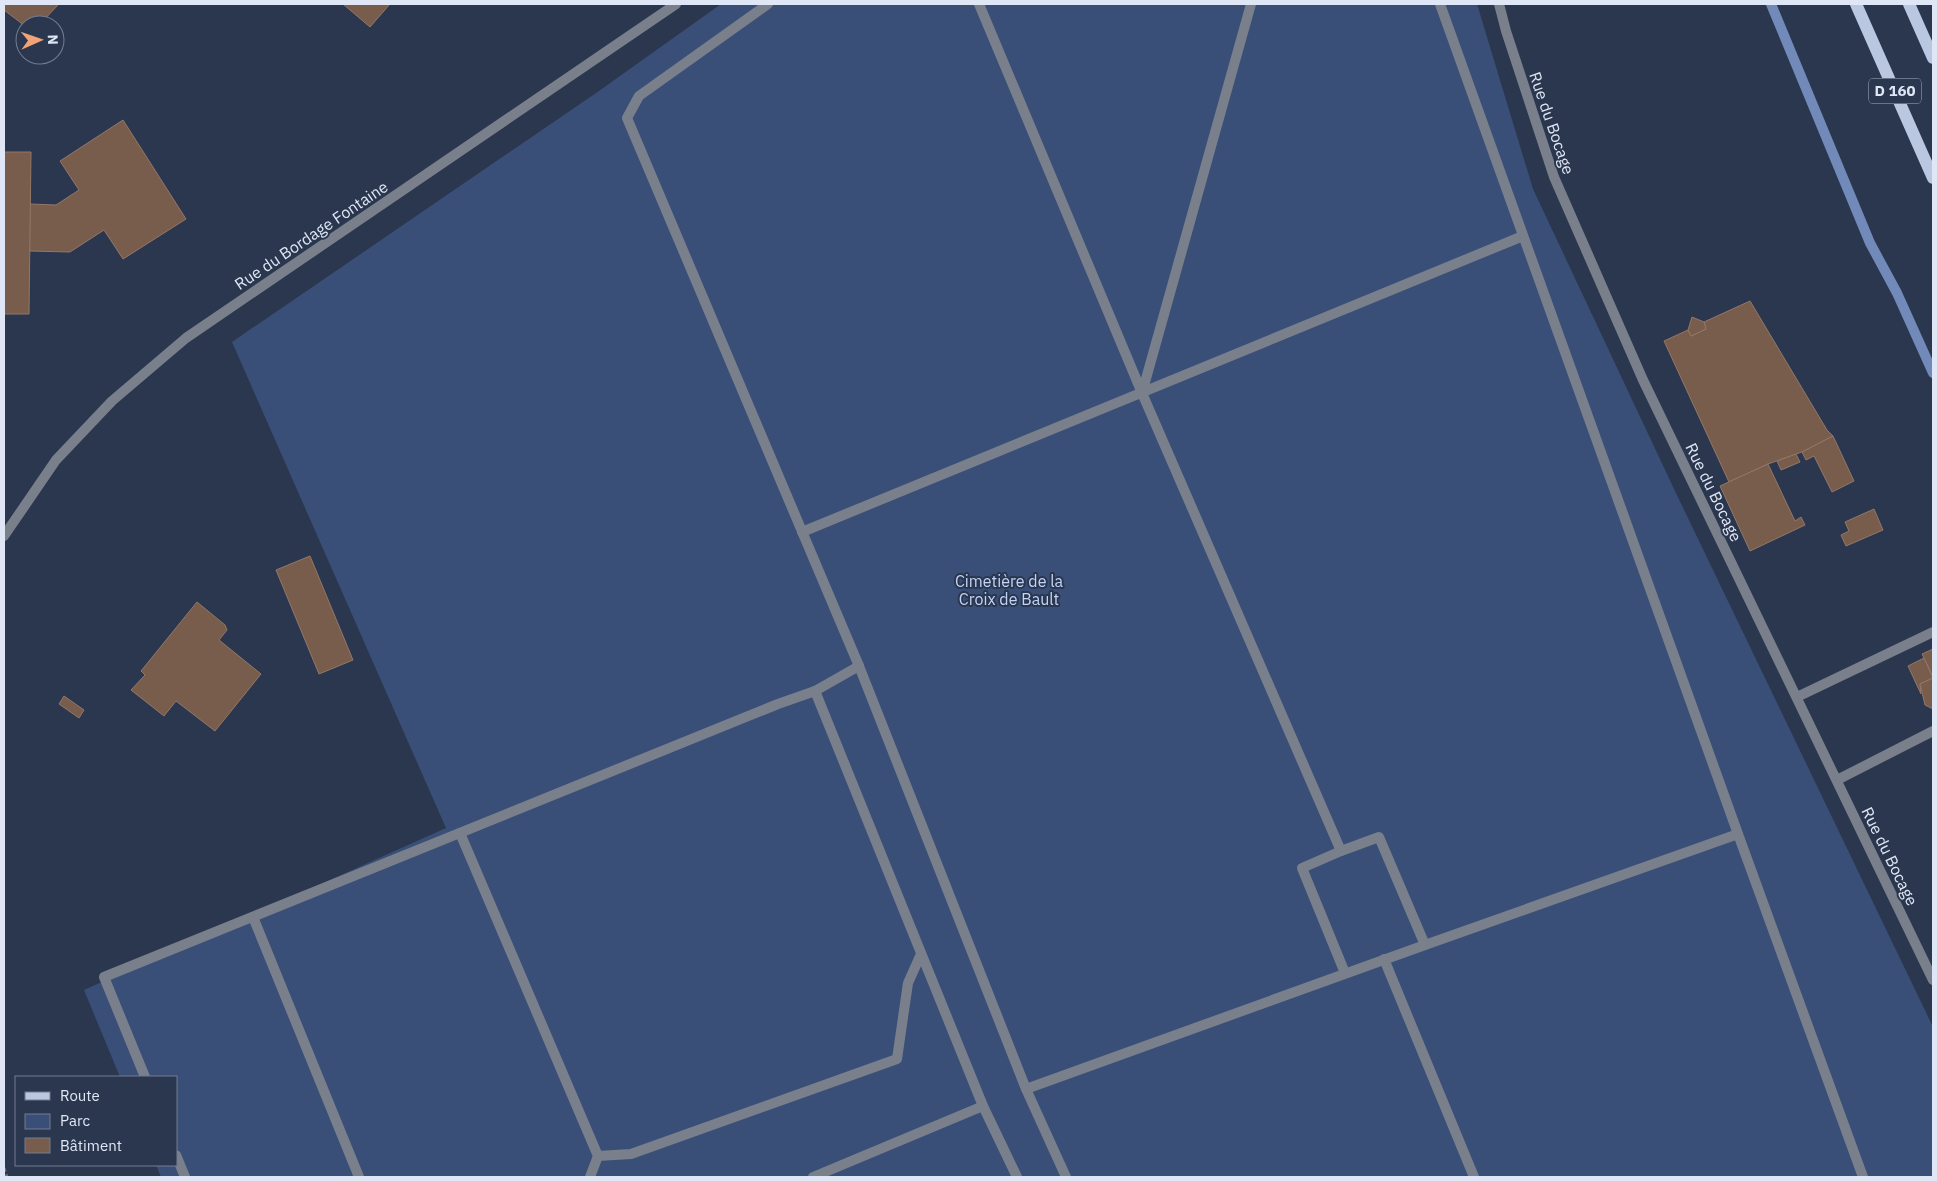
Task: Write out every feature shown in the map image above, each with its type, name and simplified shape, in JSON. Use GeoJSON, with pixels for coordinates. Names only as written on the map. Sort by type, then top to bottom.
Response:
{"type":"FeatureCollection","features":[{"type":"Feature","properties":{"kind":"main road","name":"D 160"},"geometry":{"type":"LineString","coordinates":[[1856,4],[1933,178]]}},
{"type":"Feature","properties":{"kind":"main road","name":"D 160"},"geometry":{"type":"LineString","coordinates":[[1909,4],[1933,58]]}},
{"type":"Feature","properties":{"kind":"street","name":"Rue du Bordage Fontaine"},"geometry":{"type":"LineString","coordinates":[[4,536],[56,460],[112,401],[186,338],[676,4]]}},
{"type":"Feature","properties":{"kind":"street"},"geometry":{"type":"LineString","coordinates":[[768,4],[639,96],[627,118],[859,666],[1026,1089],[1066,1177]]}},
{"type":"Feature","properties":{"kind":"street"},"geometry":{"type":"LineString","coordinates":[[979,4],[1142,393],[1341,851]]}},
{"type":"Feature","properties":{"kind":"street"},"geometry":{"type":"LineString","coordinates":[[1142,393],[1251,4]]}},
{"type":"Feature","properties":{"kind":"street"},"geometry":{"type":"LineString","coordinates":[[1440,4],[1863,1177]]}},
{"type":"Feature","properties":{"kind":"street","name":"Rue du Bocage"},"geometry":{"type":"LineString","coordinates":[[1499,4],[1506,31],[1554,177],[1643,380],[1933,980]]}},
{"type":"Feature","properties":{"kind":"street"},"geometry":{"type":"LineString","coordinates":[[802,532],[1523,236]]}},
{"type":"Feature","properties":{"kind":"street"},"geometry":{"type":"LineString","coordinates":[[1797,697],[1933,632]]}},
{"type":"Feature","properties":{"kind":"street"},"geometry":{"type":"LineString","coordinates":[[145,1076],[104,977],[815,691],[859,666]]}},
{"type":"Feature","properties":{"kind":"street"},"geometry":{"type":"LineString","coordinates":[[815,691],[983,1106],[1017,1177]]}},
{"type":"Feature","properties":{"kind":"street"},"geometry":{"type":"LineString","coordinates":[[1837,780],[1933,731]]}},
{"type":"Feature","properties":{"kind":"street"},"geometry":{"type":"LineString","coordinates":[[460,833],[598,1156],[590,1177]]}},
{"type":"Feature","properties":{"kind":"street"},"geometry":{"type":"LineString","coordinates":[[1026,1089],[1384,959],[1738,834]]}},
{"type":"Feature","properties":{"kind":"street"},"geometry":{"type":"LineString","coordinates":[[1345,973],[1302,868],[1379,837],[1425,945]]}},
{"type":"Feature","properties":{"kind":"street"},"geometry":{"type":"LineString","coordinates":[[253,917],[359,1177]]}},
{"type":"Feature","properties":{"kind":"street"},"geometry":{"type":"LineString","coordinates":[[598,1156],[631,1154],[897,1058],[908,983],[921,954]]}},
{"type":"Feature","properties":{"kind":"street"},"geometry":{"type":"LineString","coordinates":[[1384,959],[1474,1177]]}},
{"type":"Feature","properties":{"kind":"street"},"geometry":{"type":"LineString","coordinates":[[813,1177],[983,1106]]}},
{"type":"Feature","properties":{"kind":"street"},"geometry":{"type":"LineString","coordinates":[[178,1160],[185,1177]]}},
{"type":"Feature","properties":{"kind":"path"},"geometry":{"type":"LineString","coordinates":[[4,1168],[7,1177]]}},
{"type":"Feature","properties":{"kind":"green space","name":"Cimetière de la Croix de Bault"},"geometry":{"type":"Polygon","coordinates":[[[721,4],[1477,4],[1533,189],[1674,489],[1933,1027],[1933,1177],[161,1177],[156,1166],[178,1166],[178,1076],[120,1076],[84,990],[446,828],[232,342],[599,91],[721,4]]]}},
{"type":"Feature","properties":{"kind":"building"},"geometry":{"type":"Polygon","coordinates":[[[4,4],[59,4],[49,15],[15,15],[15,18],[4,10],[4,4]]]}},
{"type":"Feature","properties":{"kind":"building"},"geometry":{"type":"Polygon","coordinates":[[[343,4],[390,4],[370,27],[343,4]]]}},
{"type":"Feature","properties":{"kind":"building"},"geometry":{"type":"Polygon","coordinates":[[[123,120],[186,219],[123,259],[104,230],[70,252],[29,251],[30,204],[56,205],[79,190],[60,161],[123,120]]]}},
{"type":"Feature","properties":{"kind":"building"},"geometry":{"type":"Polygon","coordinates":[[[4,152],[31,152],[29,314],[4,314],[4,152]]]}},
{"type":"Feature","properties":{"kind":"building"},"geometry":{"type":"Polygon","coordinates":[[[1750,301],[1827,430],[1833,436],[1802,452],[1768,464],[1729,482],[1664,341],[1688,330],[1691,336],[1706,329],[1704,322],[1750,301]]]}},
{"type":"Feature","properties":{"kind":"building"},"geometry":{"type":"Polygon","coordinates":[[[1692,317],[1704,322],[1706,329],[1691,336],[1688,330],[1692,317]]]}},
{"type":"Feature","properties":{"kind":"building"},"geometry":{"type":"Polygon","coordinates":[[[1833,436],[1854,481],[1832,492],[1814,456],[1806,460],[1802,452],[1833,436]]]}},
{"type":"Feature","properties":{"kind":"building"},"geometry":{"type":"Polygon","coordinates":[[[1796,454],[1800,462],[1781,470],[1777,461],[1796,454]]]}},
{"type":"Feature","properties":{"kind":"building"},"geometry":{"type":"Polygon","coordinates":[[[1768,464],[1795,521],[1801,517],[1805,525],[1750,551],[1720,486],[1768,464]]]}},
{"type":"Feature","properties":{"kind":"building"},"geometry":{"type":"Polygon","coordinates":[[[1874,509],[1883,530],[1846,546],[1841,535],[1849,531],[1845,522],[1874,509]]]}},
{"type":"Feature","properties":{"kind":"building"},"geometry":{"type":"Polygon","coordinates":[[[310,556],[353,660],[319,674],[276,570],[310,556]]]}},
{"type":"Feature","properties":{"kind":"building"},"geometry":{"type":"Polygon","coordinates":[[[197,602],[225,625],[227,630],[219,640],[261,674],[215,731],[176,701],[164,716],[131,690],[145,675],[141,671],[197,602]]]}},
{"type":"Feature","properties":{"kind":"building"},"geometry":{"type":"Polygon","coordinates":[[[1933,649],[1933,677],[1922,654],[1933,649]]]}},
{"type":"Feature","properties":{"kind":"building"},"geometry":{"type":"Polygon","coordinates":[[[1924,658],[1933,678],[1920,684],[1921,694],[1908,666],[1924,658]]]}},
{"type":"Feature","properties":{"kind":"building"},"geometry":{"type":"Polygon","coordinates":[[[1933,678],[1933,709],[1925,705],[1920,684],[1933,678]]]}},
{"type":"Feature","properties":{"kind":"building"},"geometry":{"type":"Polygon","coordinates":[[[64,696],[84,710],[79,718],[59,704],[64,696]]]}},
{"type":"Feature","properties":{"kind":"waterway"},"geometry":{"type":"LineString","coordinates":[[1771,4],[1870,243],[1897,293],[1933,373]]}}]}
